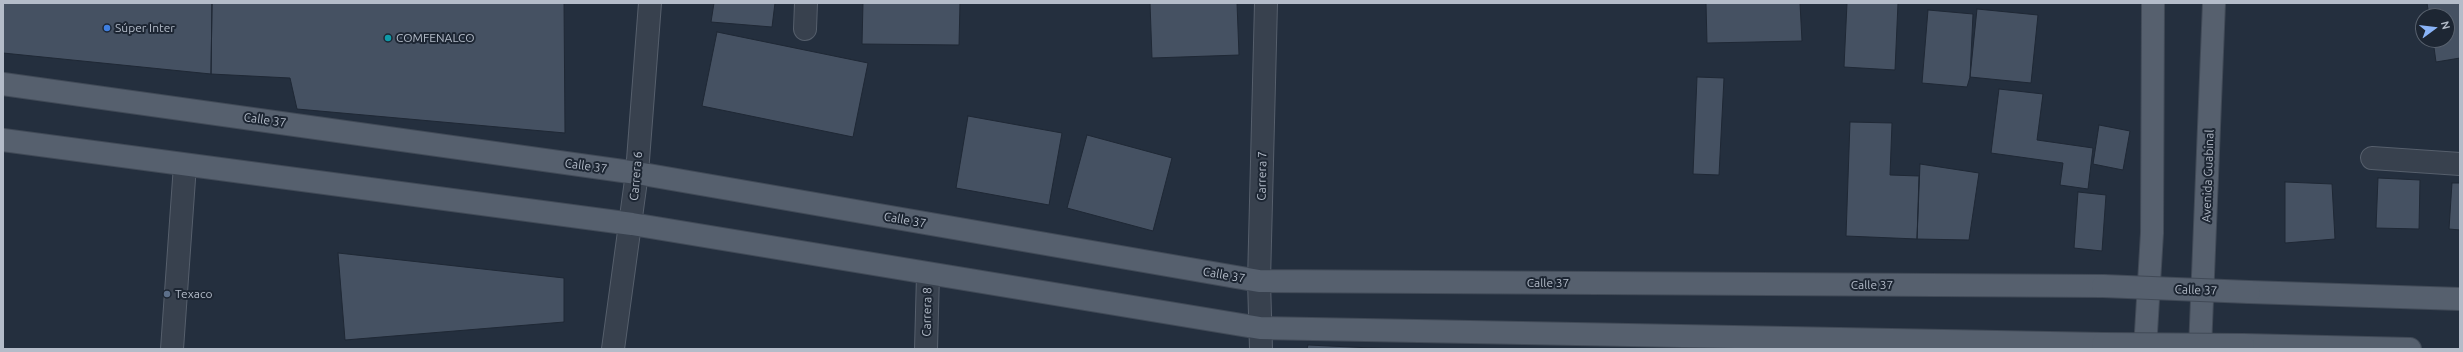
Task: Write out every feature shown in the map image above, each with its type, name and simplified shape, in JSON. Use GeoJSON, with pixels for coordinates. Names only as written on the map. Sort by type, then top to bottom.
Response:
{"type":"FeatureCollection","features":[{"type":"Feature","properties":{"kind":"main road"},"geometry":{"type":"LineString","coordinates":[[2146,349],[2152,233],[2153,3]]}},
{"type":"Feature","properties":{"kind":"main road","name":"Avenida Guabinal"},"geometry":{"type":"LineString","coordinates":[[2200,349],[2214,3]]}},
{"type":"Feature","properties":{"kind":"main road","name":"Calle 37"},"geometry":{"type":"LineString","coordinates":[[3,84],[637,173],[1259,281],[2103,286],[2460,300]]}},
{"type":"Feature","properties":{"kind":"main road"},"geometry":{"type":"LineString","coordinates":[[3,140],[632,224],[928,275],[1260,338],[2243,345],[2410,349]]}},
{"type":"Feature","properties":{"kind":"street","name":"Carrera 6"},"geometry":{"type":"LineString","coordinates":[[613,349],[632,224],[650,3]]}},
{"type":"Feature","properties":{"kind":"street"},"geometry":{"type":"LineString","coordinates":[[805,29],[806,3]]}},
{"type":"Feature","properties":{"kind":"street","name":"Carrera 7"},"geometry":{"type":"LineString","coordinates":[[1260,338],[1259,281],[1266,3]]}},
{"type":"Feature","properties":{"kind":"street"},"geometry":{"type":"LineString","coordinates":[[2372,158],[2460,164]]}},
{"type":"Feature","properties":{"kind":"street"},"geometry":{"type":"LineString","coordinates":[[172,349],[185,165]]}},
{"type":"Feature","properties":{"kind":"street","name":"Carrera 8"},"geometry":{"type":"LineString","coordinates":[[926,349],[928,275]]}},
{"type":"Feature","properties":{"kind":"building","name":"Súper Inter"},"geometry":{"type":"Polygon","coordinates":[[[3,3],[212,3],[211,74],[3,53],[3,3]]]}},
{"type":"Feature","properties":{"kind":"building","name":"COMFENALCO"},"geometry":{"type":"Polygon","coordinates":[[[212,3],[564,3],[565,133],[297,109],[290,78],[211,74],[212,3]]]}},
{"type":"Feature","properties":{"kind":"building"},"geometry":{"type":"Polygon","coordinates":[[[714,3],[775,3],[772,27],[711,22],[714,3]]]}},
{"type":"Feature","properties":{"kind":"building"},"geometry":{"type":"Polygon","coordinates":[[[863,3],[960,3],[959,45],[862,44],[863,3]]]}},
{"type":"Feature","properties":{"kind":"building"},"geometry":{"type":"Polygon","coordinates":[[[1150,3],[1237,3],[1239,55],[1152,58],[1150,3]]]}},
{"type":"Feature","properties":{"kind":"building"},"geometry":{"type":"Polygon","coordinates":[[[1706,3],[1800,3],[1802,41],[1707,43],[1706,3]]]}},
{"type":"Feature","properties":{"kind":"building"},"geometry":{"type":"Polygon","coordinates":[[[1847,3],[1898,3],[1895,70],[1844,67],[1847,3]]]}},
{"type":"Feature","properties":{"kind":"building"},"geometry":{"type":"Polygon","coordinates":[[[2427,3],[2460,3],[2460,58],[2436,62],[2434,48],[2455,48],[2455,8],[2428,8],[2427,3]]]}},
{"type":"Feature","properties":{"kind":"building"},"geometry":{"type":"Polygon","coordinates":[[[1977,9],[2038,15],[2031,83],[1970,77],[1977,9]]]}},
{"type":"Feature","properties":{"kind":"building"},"geometry":{"type":"Polygon","coordinates":[[[1928,10],[1973,14],[1970,77],[1967,87],[1922,83],[1928,10]]]}},
{"type":"Feature","properties":{"kind":"building"},"geometry":{"type":"Polygon","coordinates":[[[717,32],[868,63],[853,137],[702,106],[717,32]]]}},
{"type":"Feature","properties":{"kind":"building"},"geometry":{"type":"Polygon","coordinates":[[[1697,77],[1724,78],[1719,175],[1693,174],[1697,77]]]}},
{"type":"Feature","properties":{"kind":"building"},"geometry":{"type":"Polygon","coordinates":[[[1999,89],[2043,94],[2037,140],[2093,148],[2088,189],[2060,185],[2063,163],[1991,153],[1999,89]]]}},
{"type":"Feature","properties":{"kind":"building"},"geometry":{"type":"Polygon","coordinates":[[[968,116],[1062,133],[1049,205],[956,188],[968,116]]]}},
{"type":"Feature","properties":{"kind":"building"},"geometry":{"type":"Polygon","coordinates":[[[1850,122],[1892,123],[1890,175],[1919,176],[1917,239],[1846,236],[1850,122]]]}},
{"type":"Feature","properties":{"kind":"building"},"geometry":{"type":"Polygon","coordinates":[[[2099,125],[2130,131],[2123,170],[2093,164],[2099,125]]]}},
{"type":"Feature","properties":{"kind":"building"},"geometry":{"type":"Polygon","coordinates":[[[1087,135],[1172,158],[1153,231],[1067,208],[1087,135]]]}},
{"type":"Feature","properties":{"kind":"building"},"geometry":{"type":"Polygon","coordinates":[[[1920,164],[1979,173],[1969,240],[1917,239],[1920,164]]]}},
{"type":"Feature","properties":{"kind":"building"},"geometry":{"type":"Polygon","coordinates":[[[2378,178],[2420,180],[2419,229],[2376,228],[2378,178]]]}},
{"type":"Feature","properties":{"kind":"building"},"geometry":{"type":"Polygon","coordinates":[[[2285,182],[2332,184],[2335,239],[2285,243],[2285,182]]]}},
{"type":"Feature","properties":{"kind":"building"},"geometry":{"type":"Polygon","coordinates":[[[2452,183],[2460,183],[2460,230],[2449,229],[2452,183]]]}},
{"type":"Feature","properties":{"kind":"building"},"geometry":{"type":"Polygon","coordinates":[[[2078,192],[2106,195],[2102,251],[2074,248],[2078,192]]]}},
{"type":"Feature","properties":{"kind":"building"},"geometry":{"type":"Polygon","coordinates":[[[338,253],[564,278],[564,322],[345,340],[338,253]]]}},
{"type":"Feature","properties":{"kind":"building"},"geometry":{"type":"Polygon","coordinates":[[[1308,345],[1393,349],[1307,349],[1308,345]]]}},
{"type":"Feature","properties":{"kind":"place","name":"Súper Inter"},"geometry":{"type":"Point","coordinates":[107,28]}},
{"type":"Feature","properties":{"kind":"place","name":"COMFENALCO"},"geometry":{"type":"Point","coordinates":[388,38]}},
{"type":"Feature","properties":{"kind":"place","name":"Texaco"},"geometry":{"type":"Point","coordinates":[167,294]}}]}
